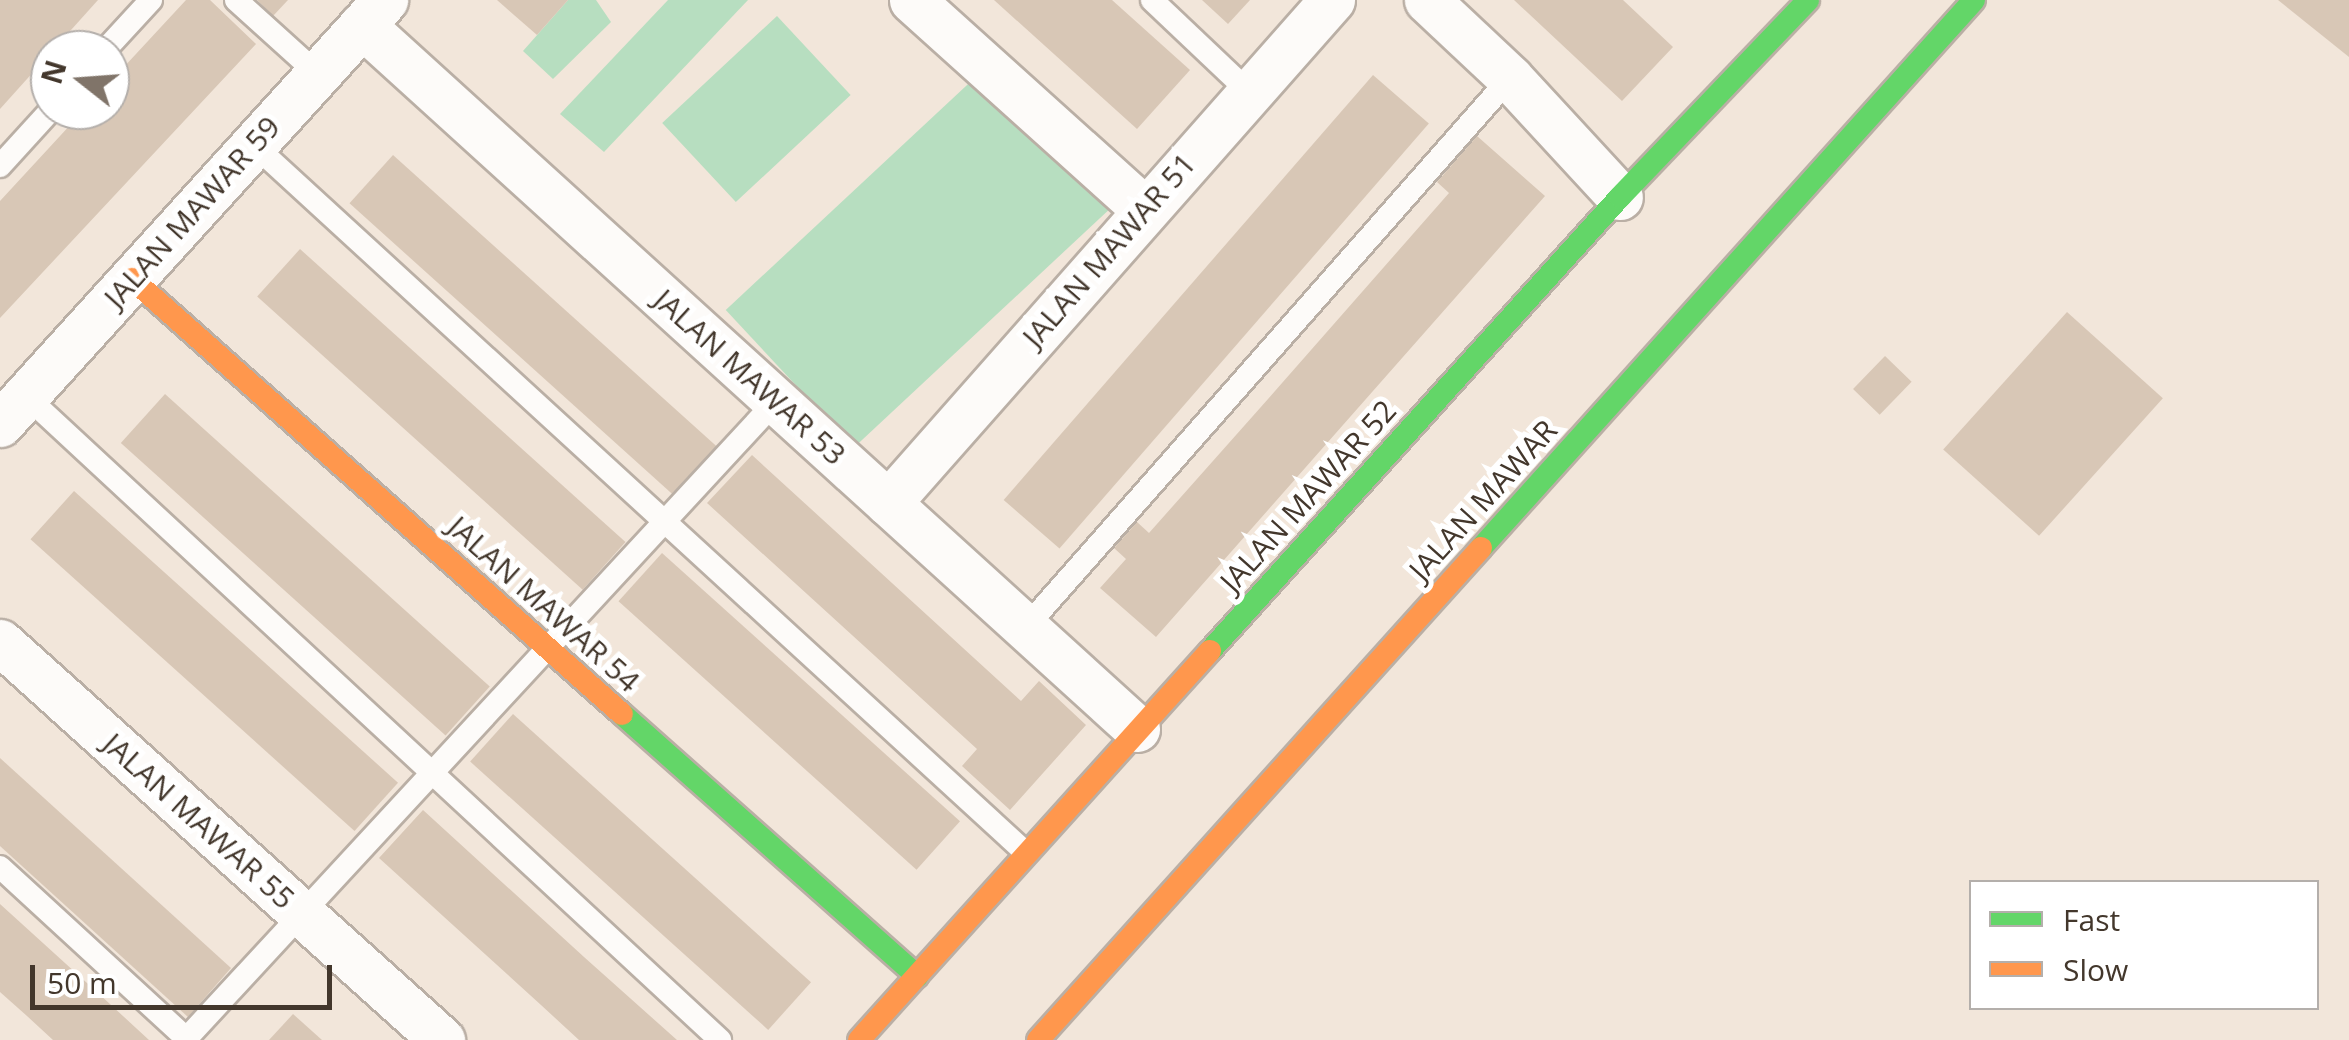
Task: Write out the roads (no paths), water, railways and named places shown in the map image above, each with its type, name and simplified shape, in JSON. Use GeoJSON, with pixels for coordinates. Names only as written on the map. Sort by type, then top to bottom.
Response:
{"type":"FeatureCollection","features":[{"type":"Feature","properties":{"kind":"street"},"geometry":{"type":"LineString","coordinates":[[912,0],[1144,208]]}},
{"type":"Feature","properties":{"kind":"street","name":"JALAN MAWAR 51"},"geometry":{"type":"LineString","coordinates":[[888,503],[1144,208],[1332,0]]}},
{"type":"Feature","properties":{"kind":"street"},"geometry":{"type":"LineString","coordinates":[[1426,0],[1510,78],[1620,198]]}},
{"type":"Feature","properties":{"kind":"street","name":"JALAN MAWAR 52"},"geometry":{"type":"LineString","coordinates":[[859,1040],[1620,198],[1808,0]]}},
{"type":"Feature","properties":{"kind":"street","name":"JALAN MAWAR"},"geometry":{"type":"LineString","coordinates":[[1038,1040],[1974,0]]}},
{"type":"Feature","properties":{"kind":"street","name":"JALAN MAWAR 59"},"geometry":{"type":"LineString","coordinates":[[13,410],[373,12]]}},
{"type":"Feature","properties":{"kind":"street","name":"JALAN MAWAR 53"},"geometry":{"type":"LineString","coordinates":[[373,12],[776,401],[1137,728]]}},
{"type":"Feature","properties":{"kind":"street","name":"JALAN MAWAR 54"},"geometry":{"type":"LineString","coordinates":[[132,279],[916,976]]}},
{"type":"Feature","properties":{"kind":"street","name":"JALAN MAWAR 55"},"geometry":{"type":"LineString","coordinates":[[0,642],[442,1040]]}},
{"type":"Feature","properties":{"kind":"lane"},"geometry":{"type":"LineString","coordinates":[[124,30],[151,0]]}},
{"type":"Feature","properties":{"kind":"lane"},"geometry":{"type":"LineString","coordinates":[[236,0],[318,74]]}},
{"type":"Feature","properties":{"kind":"lane"},"geometry":{"type":"LineString","coordinates":[[1152,0],[1249,92]]}},
{"type":"Feature","properties":{"kind":"lane"},"geometry":{"type":"LineString","coordinates":[[1026,627],[1510,78]]}},
{"type":"Feature","properties":{"kind":"lane"},"geometry":{"type":"LineString","coordinates":[[0,166],[33,130]]}},
{"type":"Feature","properties":{"kind":"lane"},"geometry":{"type":"LineString","coordinates":[[254,145],[1026,853]]}},
{"type":"Feature","properties":{"kind":"lane"},"geometry":{"type":"LineString","coordinates":[[0,868],[186,1040],[300,912],[776,401]]}},
{"type":"Feature","properties":{"kind":"lane"},"geometry":{"type":"LineString","coordinates":[[13,410],[430,772],[720,1040]]}}]}
